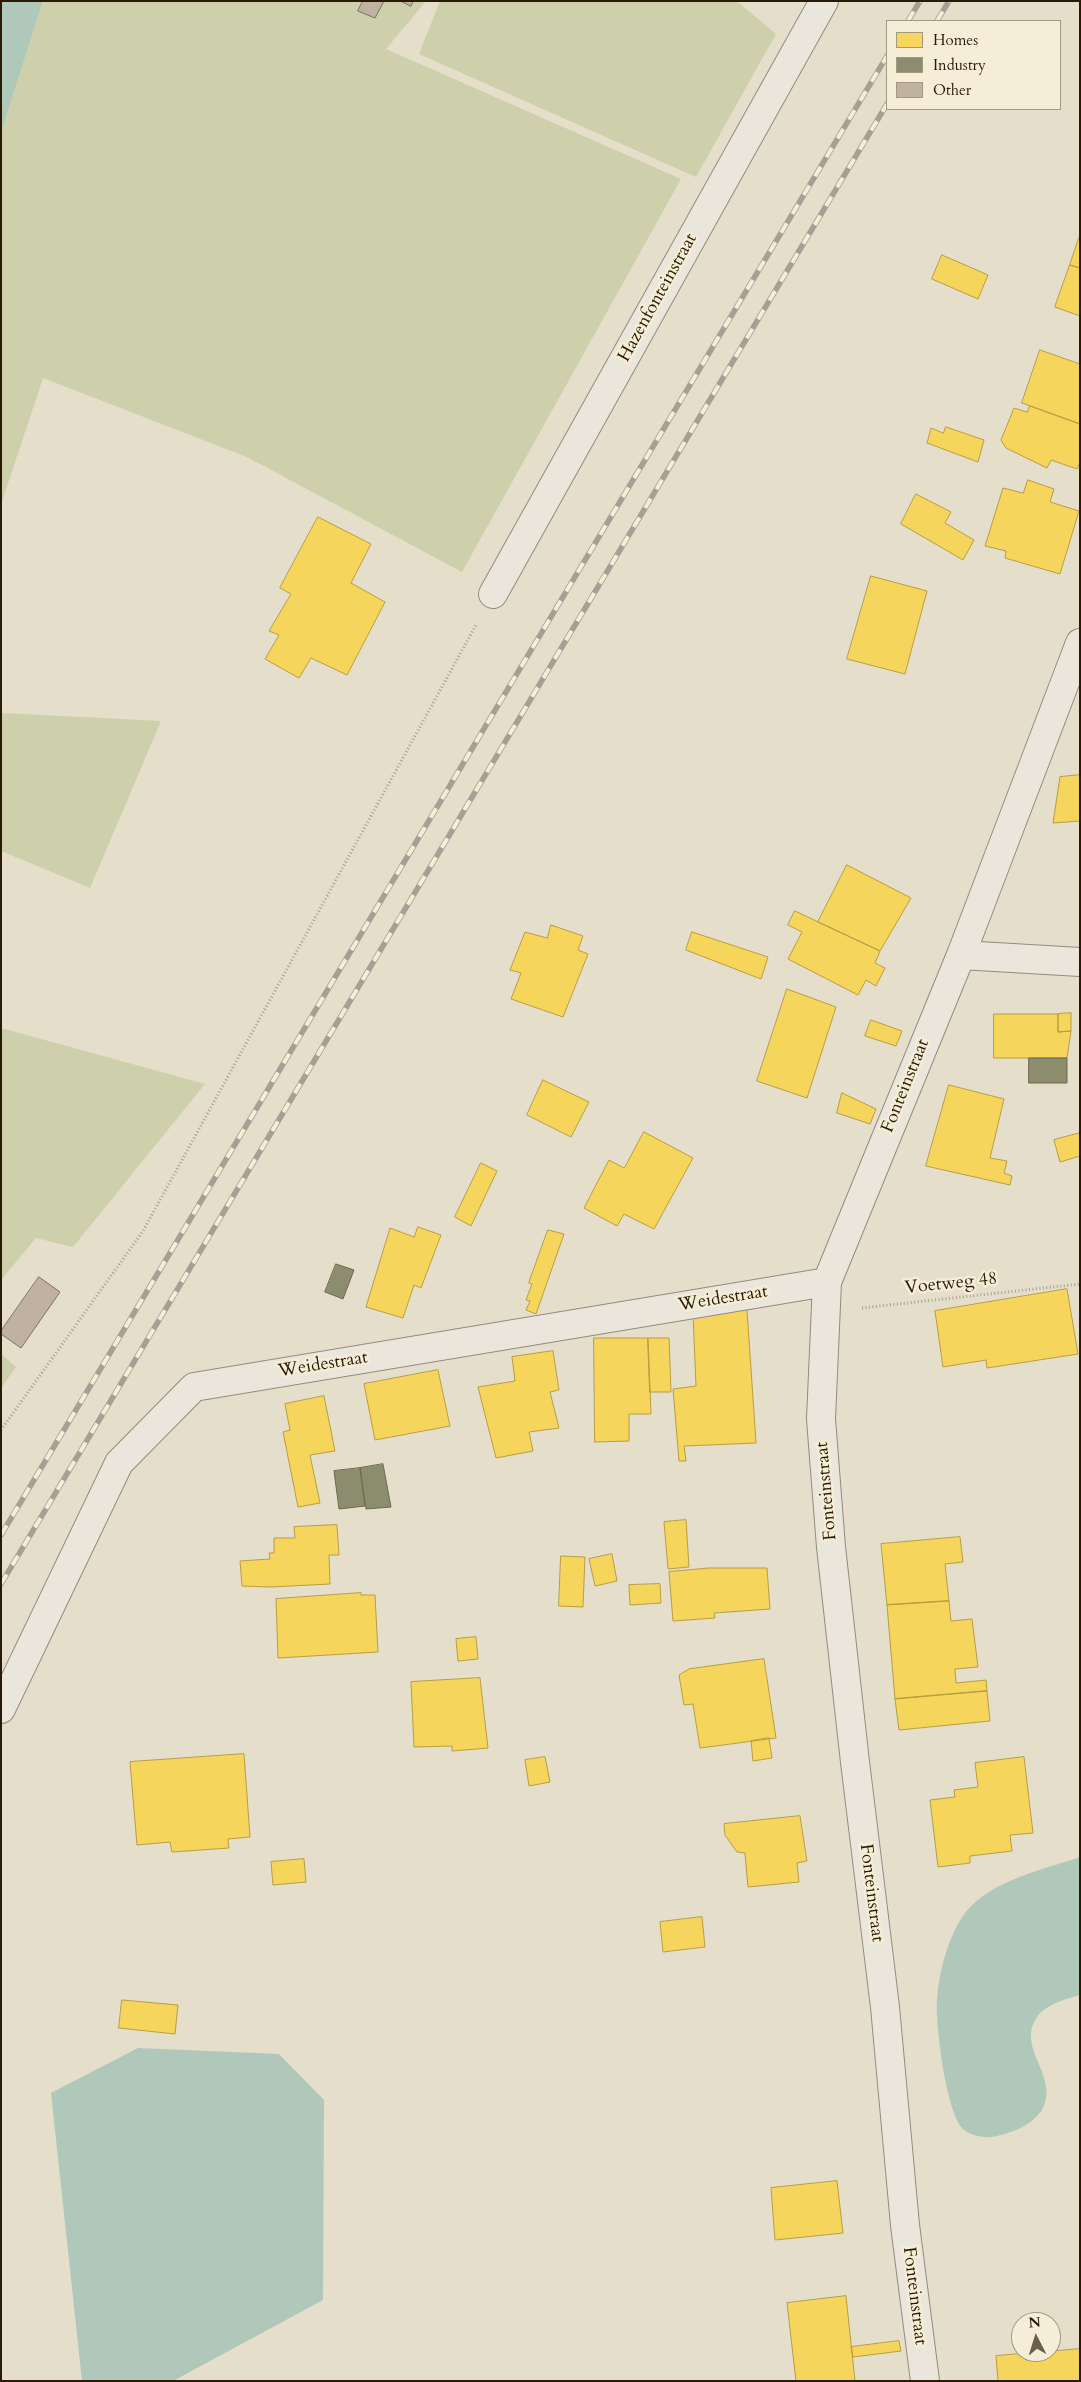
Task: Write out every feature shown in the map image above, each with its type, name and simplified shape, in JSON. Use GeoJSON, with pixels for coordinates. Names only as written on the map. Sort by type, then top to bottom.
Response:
{"type":"FeatureCollection","features":[{"type":"Feature","properties":{"kind":"street","name":"Hazenfonteinstraat"},"geometry":{"type":"LineString","coordinates":[[493,594],[824,1]]}},
{"type":"Feature","properties":{"kind":"street","name":"Fonteinstraat"},"geometry":{"type":"LineString","coordinates":[[925,2381],[905,2226],[885,2007],[831,1547],[821,1419],[827,1282],[961,954],[1080,643]]}},
{"type":"Feature","properties":{"kind":"street"},"geometry":{"type":"LineString","coordinates":[[961,954],[1080,962]]}},
{"type":"Feature","properties":{"kind":"street","name":"Weidestraat"},"geometry":{"type":"LineString","coordinates":[[1,1708],[119,1463],[194,1387],[827,1282]]}},
{"type":"Feature","properties":{"kind":"path"},"geometry":{"type":"LineString","coordinates":[[1,1430],[143,1231],[493,594]]}},
{"type":"Feature","properties":{"kind":"path","name":"Voetweg 48"},"geometry":{"type":"LineString","coordinates":[[826,1312],[1080,1284]]}},
{"type":"Feature","properties":{"kind":"green space"},"geometry":{"type":"Polygon","coordinates":[[[43,1],[426,1],[386,49],[681,179],[462,572],[247,457],[43,378],[1,504],[1,133],[43,1]]]}},
{"type":"Feature","properties":{"kind":"green space"},"geometry":{"type":"Polygon","coordinates":[[[440,1],[737,1],[776,34],[696,177],[419,54],[440,1]]]}},
{"type":"Feature","properties":{"kind":"green space"},"geometry":{"type":"Polygon","coordinates":[[[1,713],[161,721],[90,888],[1,851],[1,713]]]}},
{"type":"Feature","properties":{"kind":"green space"},"geometry":{"type":"Polygon","coordinates":[[[1,1028],[205,1084],[73,1247],[36,1238],[1,1280],[1,1028]]]}},
{"type":"Feature","properties":{"kind":"green space"},"geometry":{"type":"Polygon","coordinates":[[[1,1354],[16,1367],[1,1388],[1,1354]]]}},
{"type":"Feature","properties":{"kind":"shaded area"},"geometry":{"type":"Polygon","coordinates":[[[1,1],[43,1],[1,133],[1,1]]]}},
{"type":"Feature","properties":{"kind":"shaded area"},"geometry":{"type":"Polygon","coordinates":[[[1080,1857],[1080,1995],[1057,2003],[1041,2012],[1032,2029],[1031,2040],[1046,2086],[1046,2098],[1042,2110],[1028,2124],[1010,2132],[993,2137],[974,2135],[965,2131],[956,2118],[947,2086],[940,2046],[937,1999],[940,1977],[950,1942],[965,1913],[989,1892],[1018,1878],[1080,1857]]]}},
{"type":"Feature","properties":{"kind":"shaded area"},"geometry":{"type":"Polygon","coordinates":[[[138,2048],[279,2054],[324,2100],[323,2300],[173,2381],[82,2381],[51,2093],[138,2048]]]}},
{"type":"Feature","properties":{"kind":"building: Homes"},"geometry":{"type":"Polygon","coordinates":[[[1080,238],[1080,268],[1070,265],[1080,238]]]}},
{"type":"Feature","properties":{"kind":"building: Homes"},"geometry":{"type":"Polygon","coordinates":[[[942,255],[988,275],[978,299],[932,279],[942,255]]]}},
{"type":"Feature","properties":{"kind":"building: Homes"},"geometry":{"type":"Polygon","coordinates":[[[1070,265],[1080,268],[1080,316],[1055,307],[1070,265]]]}},
{"type":"Feature","properties":{"kind":"building: Homes"},"geometry":{"type":"Polygon","coordinates":[[[1040,350],[1080,364],[1080,424],[1022,403],[1040,350]]]}},
{"type":"Feature","properties":{"kind":"building: Homes"},"geometry":{"type":"Polygon","coordinates":[[[1030,406],[1080,424],[1080,462],[1077,469],[1051,460],[1047,468],[1006,448],[1001,440],[1014,408],[1027,412],[1030,406]]]}},
{"type":"Feature","properties":{"kind":"building: Homes"},"geometry":{"type":"Polygon","coordinates":[[[946,427],[984,440],[978,462],[927,443],[931,428],[943,433],[946,427]]]}},
{"type":"Feature","properties":{"kind":"building: Homes"},"geometry":{"type":"Polygon","coordinates":[[[1028,480],[1054,489],[1050,502],[1079,511],[1060,574],[1005,558],[1006,551],[985,546],[1003,488],[1023,493],[1028,480]]]}},
{"type":"Feature","properties":{"kind":"building: Homes"},"geometry":{"type":"Polygon","coordinates":[[[916,494],[951,512],[945,523],[974,540],[963,560],[901,524],[916,494]]]}},
{"type":"Feature","properties":{"kind":"building: Homes"},"geometry":{"type":"Polygon","coordinates":[[[318,517],[371,544],[351,583],[385,602],[347,675],[311,658],[299,678],[265,659],[279,635],[269,631],[291,594],[280,588],[318,517]]]}},
{"type":"Feature","properties":{"kind":"building: Homes"},"geometry":{"type":"Polygon","coordinates":[[[871,576],[927,591],[905,674],[847,659],[871,576]]]}},
{"type":"Feature","properties":{"kind":"building: Homes"},"geometry":{"type":"Polygon","coordinates":[[[1080,775],[1080,821],[1053,823],[1060,777],[1080,775]]]}},
{"type":"Feature","properties":{"kind":"building: Homes"},"geometry":{"type":"Polygon","coordinates":[[[847,865],[911,898],[880,951],[818,922],[847,865]]]}},
{"type":"Feature","properties":{"kind":"building: Homes"},"geometry":{"type":"Polygon","coordinates":[[[795,911],[880,951],[875,963],[885,968],[876,986],[866,980],[858,995],[788,959],[802,932],[788,925],[795,911]]]}},
{"type":"Feature","properties":{"kind":"building: Homes"},"geometry":{"type":"Polygon","coordinates":[[[551,925],[583,936],[578,950],[588,954],[563,1017],[511,999],[521,973],[510,970],[525,932],[547,938],[551,925]]]}},
{"type":"Feature","properties":{"kind":"building: Homes"},"geometry":{"type":"Polygon","coordinates":[[[692,932],[768,957],[761,979],[686,950],[692,932]]]}},
{"type":"Feature","properties":{"kind":"building: Homes"},"geometry":{"type":"Polygon","coordinates":[[[787,989],[836,1007],[807,1098],[757,1081],[787,989]]]}},
{"type":"Feature","properties":{"kind":"building: Homes"},"geometry":{"type":"Polygon","coordinates":[[[1071,1013],[1071,1031],[1058,1032],[1058,1014],[1071,1013]]]}},
{"type":"Feature","properties":{"kind":"building: Homes"},"geometry":{"type":"Polygon","coordinates":[[[994,1014],[1058,1014],[1058,1032],[1071,1031],[1067,1058],[994,1058],[994,1014]]]}},
{"type":"Feature","properties":{"kind":"building: Homes"},"geometry":{"type":"Polygon","coordinates":[[[871,1020],[902,1031],[896,1046],[865,1036],[871,1020]]]}},
{"type":"Feature","properties":{"kind":"building: Homes"},"geometry":{"type":"Polygon","coordinates":[[[543,1080],[589,1102],[571,1137],[527,1115],[543,1080]]]}},
{"type":"Feature","properties":{"kind":"building: Homes"},"geometry":{"type":"Polygon","coordinates":[[[949,1085],[1004,1099],[990,1158],[1007,1161],[1004,1173],[1012,1176],[1010,1185],[926,1166],[949,1085]]]}},
{"type":"Feature","properties":{"kind":"building: Homes"},"geometry":{"type":"Polygon","coordinates":[[[842,1093],[876,1109],[870,1124],[837,1113],[842,1093]]]}},
{"type":"Feature","properties":{"kind":"building: Homes"},"geometry":{"type":"Polygon","coordinates":[[[644,1132],[693,1158],[654,1229],[624,1214],[617,1226],[584,1208],[609,1160],[624,1168],[644,1132]]]}},
{"type":"Feature","properties":{"kind":"building: Homes"},"geometry":{"type":"Polygon","coordinates":[[[1080,1133],[1080,1156],[1060,1162],[1054,1140],[1080,1133]]]}},
{"type":"Feature","properties":{"kind":"building: Homes"},"geometry":{"type":"Polygon","coordinates":[[[481,1163],[497,1171],[471,1226],[455,1217],[481,1163]]]}},
{"type":"Feature","properties":{"kind":"building: Homes"},"geometry":{"type":"Polygon","coordinates":[[[418,1227],[441,1235],[421,1288],[414,1285],[403,1318],[366,1307],[390,1228],[414,1237],[418,1227]]]}},
{"type":"Feature","properties":{"kind":"building: Homes"},"geometry":{"type":"Polygon","coordinates":[[[548,1230],[564,1234],[536,1314],[526,1310],[530,1301],[526,1300],[532,1284],[529,1283],[548,1230]]]}},
{"type":"Feature","properties":{"kind":"building: Homes"},"geometry":{"type":"Polygon","coordinates":[[[1067,1289],[1078,1354],[987,1368],[986,1360],[943,1367],[935,1311],[1067,1289]]]}},
{"type":"Feature","properties":{"kind":"building: Homes"},"geometry":{"type":"Polygon","coordinates":[[[747,1310],[756,1443],[684,1446],[686,1461],[679,1461],[673,1389],[696,1386],[693,1313],[747,1310]]]}},
{"type":"Feature","properties":{"kind":"building: Homes"},"geometry":{"type":"Polygon","coordinates":[[[594,1338],[648,1338],[651,1414],[629,1414],[629,1441],[595,1442],[594,1338]]]}},
{"type":"Feature","properties":{"kind":"building: Homes"},"geometry":{"type":"Polygon","coordinates":[[[648,1338],[669,1338],[671,1392],[650,1392],[648,1338]]]}},
{"type":"Feature","properties":{"kind":"building: Homes"},"geometry":{"type":"Polygon","coordinates":[[[553,1351],[559,1390],[550,1392],[559,1428],[529,1432],[533,1451],[496,1458],[478,1387],[515,1381],[512,1357],[553,1351]]]}},
{"type":"Feature","properties":{"kind":"building: Homes"},"geometry":{"type":"Polygon","coordinates":[[[438,1370],[450,1426],[375,1440],[364,1384],[438,1370]]]}},
{"type":"Feature","properties":{"kind":"building: Homes"},"geometry":{"type":"Polygon","coordinates":[[[324,1396],[335,1451],[310,1455],[320,1503],[298,1507],[283,1432],[290,1430],[285,1404],[324,1396]]]}},
{"type":"Feature","properties":{"kind":"building: Homes"},"geometry":{"type":"Polygon","coordinates":[[[686,1520],[689,1567],[668,1569],[664,1522],[686,1520]]]}},
{"type":"Feature","properties":{"kind":"building: Homes"},"geometry":{"type":"Polygon","coordinates":[[[337,1525],[339,1555],[329,1555],[330,1584],[271,1587],[242,1586],[240,1561],[270,1559],[269,1553],[274,1553],[274,1538],[295,1538],[294,1527],[337,1525]]]}},
{"type":"Feature","properties":{"kind":"building: Homes"},"geometry":{"type":"Polygon","coordinates":[[[960,1537],[963,1562],[945,1564],[949,1601],[887,1605],[881,1544],[960,1537]]]}},
{"type":"Feature","properties":{"kind":"building: Homes"},"geometry":{"type":"Polygon","coordinates":[[[612,1554],[617,1581],[595,1586],[589,1559],[612,1554]]]}},
{"type":"Feature","properties":{"kind":"building: Homes"},"geometry":{"type":"Polygon","coordinates":[[[561,1556],[585,1557],[583,1607],[559,1606],[561,1556]]]}},
{"type":"Feature","properties":{"kind":"building: Homes"},"geometry":{"type":"Polygon","coordinates":[[[709,1568],[767,1568],[770,1609],[714,1613],[715,1618],[673,1621],[669,1572],[709,1568]]]}},
{"type":"Feature","properties":{"kind":"building: Homes"},"geometry":{"type":"Polygon","coordinates":[[[660,1584],[661,1603],[630,1605],[629,1585],[660,1584]]]}},
{"type":"Feature","properties":{"kind":"building: Homes"},"geometry":{"type":"Polygon","coordinates":[[[361,1593],[361,1595],[375,1595],[378,1652],[278,1658],[276,1599],[361,1593]]]}},
{"type":"Feature","properties":{"kind":"building: Homes"},"geometry":{"type":"Polygon","coordinates":[[[949,1601],[951,1621],[972,1619],[978,1667],[955,1669],[956,1683],[986,1680],[987,1691],[895,1699],[887,1605],[949,1601]]]}},
{"type":"Feature","properties":{"kind":"building: Homes"},"geometry":{"type":"Polygon","coordinates":[[[476,1637],[478,1659],[458,1661],[456,1639],[476,1637]]]}},
{"type":"Feature","properties":{"kind":"building: Homes"},"geometry":{"type":"Polygon","coordinates":[[[764,1659],[776,1738],[700,1748],[693,1704],[684,1705],[679,1675],[689,1669],[764,1659]]]}},
{"type":"Feature","properties":{"kind":"building: Homes"},"geometry":{"type":"Polygon","coordinates":[[[480,1678],[488,1748],[452,1751],[452,1746],[414,1747],[411,1682],[480,1678]]]}},
{"type":"Feature","properties":{"kind":"building: Homes"},"geometry":{"type":"Polygon","coordinates":[[[987,1691],[990,1721],[899,1730],[895,1699],[987,1691]]]}},
{"type":"Feature","properties":{"kind":"building: Homes"},"geometry":{"type":"Polygon","coordinates":[[[769,1738],[772,1758],[753,1761],[751,1741],[769,1738]]]}},
{"type":"Feature","properties":{"kind":"building: Homes"},"geometry":{"type":"Polygon","coordinates":[[[244,1754],[250,1837],[228,1839],[229,1848],[172,1852],[170,1842],[137,1845],[130,1762],[244,1754]]]}},
{"type":"Feature","properties":{"kind":"building: Homes"},"geometry":{"type":"Polygon","coordinates":[[[545,1757],[550,1782],[529,1786],[525,1760],[545,1757]]]}},
{"type":"Feature","properties":{"kind":"building: Homes"},"geometry":{"type":"Polygon","coordinates":[[[1024,1757],[1033,1833],[1010,1835],[1012,1851],[970,1856],[970,1863],[938,1867],[930,1800],[955,1797],[954,1790],[978,1787],[975,1763],[1024,1757]]]}},
{"type":"Feature","properties":{"kind":"building: Homes"},"geometry":{"type":"Polygon","coordinates":[[[800,1816],[807,1861],[797,1863],[799,1882],[748,1887],[745,1853],[737,1852],[725,1835],[724,1824],[800,1816]]]}},
{"type":"Feature","properties":{"kind":"building: Homes"},"geometry":{"type":"Polygon","coordinates":[[[304,1859],[306,1882],[273,1885],[271,1862],[304,1859]]]}},
{"type":"Feature","properties":{"kind":"building: Homes"},"geometry":{"type":"Polygon","coordinates":[[[702,1917],[705,1947],[663,1952],[660,1922],[702,1917]]]}},
{"type":"Feature","properties":{"kind":"building: Homes"},"geometry":{"type":"Polygon","coordinates":[[[122,2000],[178,2005],[175,2034],[119,2028],[122,2000]]]}},
{"type":"Feature","properties":{"kind":"building: Homes"},"geometry":{"type":"Polygon","coordinates":[[[837,2181],[843,2233],[775,2240],[771,2188],[837,2181]]]}},
{"type":"Feature","properties":{"kind":"building: Homes"},"geometry":{"type":"Polygon","coordinates":[[[846,2296],[855,2381],[796,2381],[787,2303],[846,2296]]]}},
{"type":"Feature","properties":{"kind":"building: Homes"},"geometry":{"type":"Polygon","coordinates":[[[899,2341],[901,2351],[853,2357],[851,2347],[899,2341]]]}},
{"type":"Feature","properties":{"kind":"building: Homes"},"geometry":{"type":"Polygon","coordinates":[[[1080,2349],[1080,2381],[998,2381],[996,2356],[1011,2355],[1011,2362],[1061,2362],[1061,2351],[1080,2349]]]}},
{"type":"Feature","properties":{"kind":"building: Industry"},"geometry":{"type":"Polygon","coordinates":[[[1029,1058],[1067,1058],[1067,1083],[1029,1083],[1029,1058]]]}},
{"type":"Feature","properties":{"kind":"building: Industry"},"geometry":{"type":"Polygon","coordinates":[[[336,1264],[354,1270],[343,1299],[325,1292],[336,1264]]]}},
{"type":"Feature","properties":{"kind":"building: Industry"},"geometry":{"type":"Polygon","coordinates":[[[383,1464],[391,1507],[366,1509],[360,1468],[383,1464]]]}},
{"type":"Feature","properties":{"kind":"building: Industry"},"geometry":{"type":"Polygon","coordinates":[[[360,1468],[365,1506],[339,1509],[334,1471],[360,1468]]]}},
{"type":"Feature","properties":{"kind":"building: Other"},"geometry":{"type":"Polygon","coordinates":[[[363,1],[384,1],[375,18],[358,11],[363,1]]]}},
{"type":"Feature","properties":{"kind":"building: Other"},"geometry":{"type":"Polygon","coordinates":[[[401,1],[413,1],[411,6],[401,1]]]}},
{"type":"Feature","properties":{"kind":"building: Other"},"geometry":{"type":"Polygon","coordinates":[[[39,1277],[60,1292],[21,1348],[1,1334],[1,1331],[39,1277]]]}},
{"type":"Feature","properties":{"kind":"railway"},"geometry":{"type":"LineString","coordinates":[[909,20],[920,1]]}},
{"type":"Feature","properties":{"kind":"railway"},"geometry":{"type":"LineString","coordinates":[[938,20],[949,1]]}},
{"type":"Feature","properties":{"kind":"railway"},"geometry":{"type":"LineString","coordinates":[[1,1535],[886,58]]}},
{"type":"Feature","properties":{"kind":"railway"},"geometry":{"type":"LineString","coordinates":[[1,1584],[886,106]]}}]}
